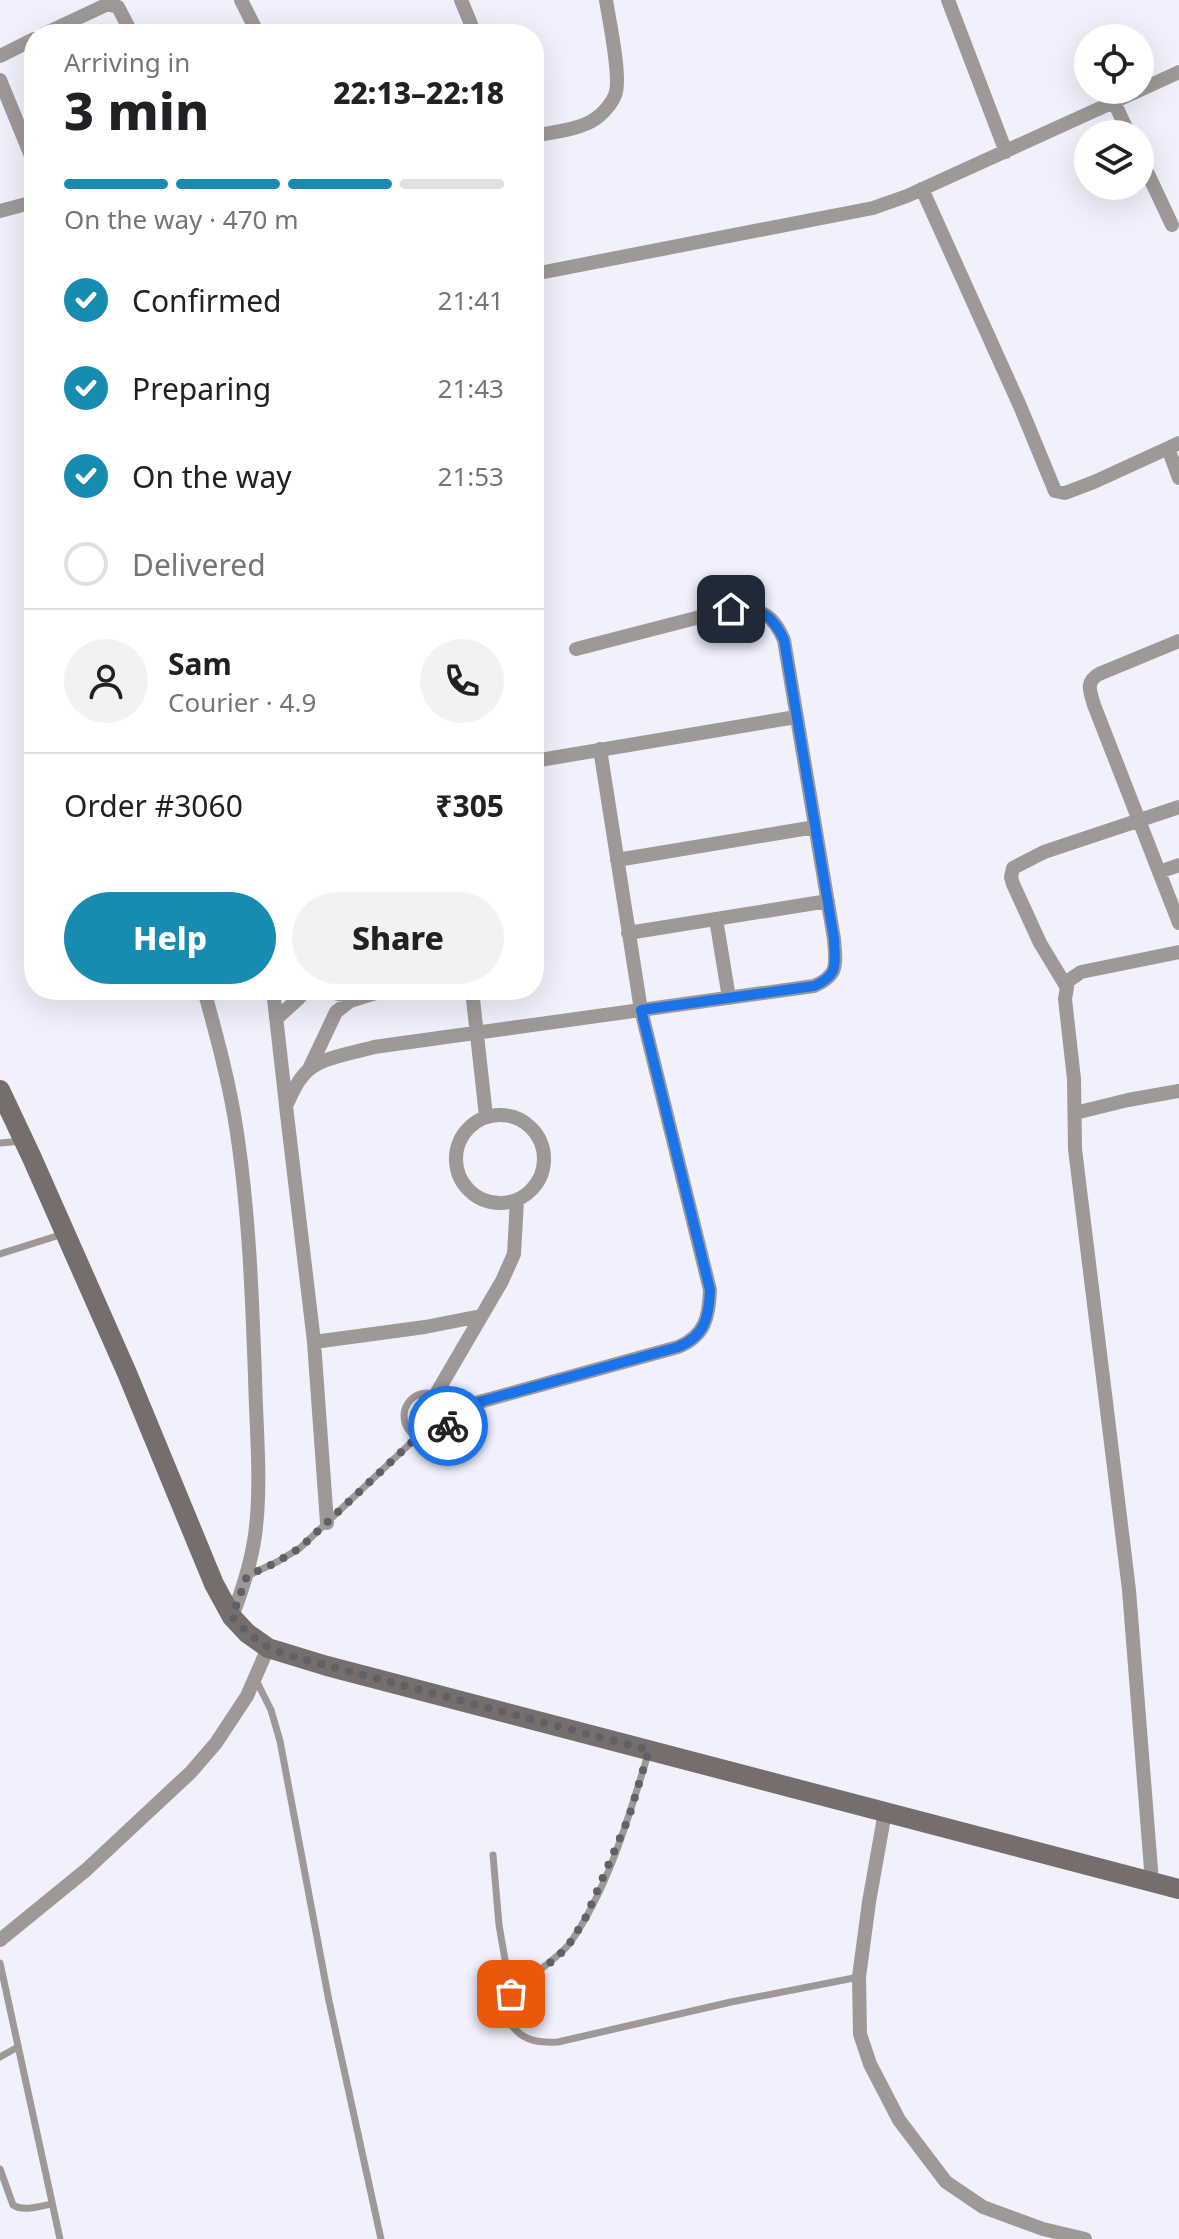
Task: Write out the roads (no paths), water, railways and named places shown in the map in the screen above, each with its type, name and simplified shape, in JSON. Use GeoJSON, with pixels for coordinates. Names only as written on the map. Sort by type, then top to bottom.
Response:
{"type":"FeatureCollection","features":[{"type":"Feature","properties":{"kind":"street"},"geometry":{"type":"LineString","coordinates":[[241,0],[253,24]]}},
{"type":"Feature","properties":{"kind":"street"},"geometry":{"type":"LineString","coordinates":[[461,0],[471,24]]}},
{"type":"Feature","properties":{"kind":"street"},"geometry":{"type":"LineString","coordinates":[[544,134],[583,125],[595,119],[607,108],[616,93],[617,73],[606,0]]}},
{"type":"Feature","properties":{"kind":"street"},"geometry":{"type":"LineString","coordinates":[[948,0],[1006,152]]}},
{"type":"Feature","properties":{"kind":"street"},"geometry":{"type":"LineString","coordinates":[[65,24],[108,4],[118,7],[127,24]]}},
{"type":"Feature","properties":{"kind":"street"},"geometry":{"type":"LineString","coordinates":[[0,56],[24,44]]}},
{"type":"Feature","properties":{"kind":"street"},"geometry":{"type":"LineString","coordinates":[[1154,84],[1179,72]]}},
{"type":"Feature","properties":{"kind":"street"},"geometry":{"type":"LineString","coordinates":[[0,80],[24,139]]}},
{"type":"Feature","properties":{"kind":"street"},"geometry":{"type":"LineString","coordinates":[[544,272],[873,208],[1110,104]]}},
{"type":"Feature","properties":{"kind":"street"},"geometry":{"type":"LineString","coordinates":[[1154,187],[1172,225]]}},
{"type":"Feature","properties":{"kind":"street"},"geometry":{"type":"LineString","coordinates":[[922,189],[986,328],[1055,491],[1065,493],[1174,446],[1179,478]]}},
{"type":"Feature","properties":{"kind":"street"},"geometry":{"type":"LineString","coordinates":[[0,211],[24,205]]}},
{"type":"Feature","properties":{"kind":"street"},"geometry":{"type":"LineString","coordinates":[[309,1069],[324,1061],[374,1047],[814,986],[833,974],[834,939],[828,901],[784,640],[777,626],[769,616],[756,610],[731,609],[576,649]]}},
{"type":"Feature","properties":{"kind":"street"},"geometry":{"type":"LineString","coordinates":[[1179,641],[1099,674],[1089,687],[1179,923]]}},
{"type":"Feature","properties":{"kind":"street"},"geometry":{"type":"LineString","coordinates":[[544,759],[796,717]]}},
{"type":"Feature","properties":{"kind":"street"},"geometry":{"type":"LineString","coordinates":[[450,1410],[678,1347],[700,1334],[709,1316],[710,1290],[641,1010],[600,749]]}},
{"type":"Feature","properties":{"kind":"street"},"geometry":{"type":"LineString","coordinates":[[1066,986],[1040,943],[1013,884],[1011,872],[1017,865],[1044,852],[1179,807]]}},
{"type":"Feature","properties":{"kind":"street"},"geometry":{"type":"LineString","coordinates":[[617,860],[815,827]]}},
{"type":"Feature","properties":{"kind":"street"},"geometry":{"type":"LineString","coordinates":[[1159,872],[1179,865]]}},
{"type":"Feature","properties":{"kind":"street"},"geometry":{"type":"LineString","coordinates":[[628,933],[828,901]]}},
{"type":"Feature","properties":{"kind":"street"},"geometry":{"type":"LineString","coordinates":[[716,919],[729,998]]}},
{"type":"Feature","properties":{"kind":"street"},"geometry":{"type":"LineString","coordinates":[[1152,1882],[1129,1590],[1075,1149],[1074,1079],[1065,999],[1066,986],[1071,977],[1081,972],[1179,952]]}},
{"type":"Feature","properties":{"kind":"street"},"geometry":{"type":"LineString","coordinates":[[207,1000],[237,1131],[246,1204],[253,1322],[257,1488],[255,1535],[247,1576],[232,1617]]}},
{"type":"Feature","properties":{"kind":"street"},"geometry":{"type":"LineString","coordinates":[[274,1000],[314,1342],[327,1523]]}},
{"type":"Feature","properties":{"kind":"street"},"geometry":{"type":"LineString","coordinates":[[276,1019],[297,1000]]}},
{"type":"Feature","properties":{"kind":"street"},"geometry":{"type":"LineString","coordinates":[[286,1106],[309,1069],[336,1012],[353,1000]]}},
{"type":"Feature","properties":{"kind":"street"},"geometry":{"type":"LineString","coordinates":[[473,1000],[486,1116]]}},
{"type":"Feature","properties":{"kind":"street"},"geometry":{"type":"LineString","coordinates":[[0,1090],[127,1373],[214,1584],[232,1617],[268,1648],[474,1705],[1179,1889]]}},
{"type":"Feature","properties":{"kind":"street"},"geometry":{"type":"LineString","coordinates":[[1075,1113],[1179,1091]]}},
{"type":"Feature","properties":{"kind":"street"},"geometry":{"type":"LineString","coordinates":[[501,1114],[516,1117],[539,1136],[544,1150],[544,1165],[530,1191],[517,1200],[502,1203],[486,1201],[472,1193],[456,1167],[456,1151],[462,1136],[472,1124],[486,1116],[501,1114]]}},
{"type":"Feature","properties":{"kind":"street"},"geometry":{"type":"LineString","coordinates":[[436,1394],[502,1281],[514,1254],[517,1200]]}},
{"type":"Feature","properties":{"kind":"street"},"geometry":{"type":"LineString","coordinates":[[314,1342],[396,1332],[481,1316]]}},
{"type":"Feature","properties":{"kind":"street"},"geometry":{"type":"LineString","coordinates":[[0,1940],[86,1870],[191,1772],[216,1743],[247,1696],[268,1648]]}},
{"type":"Feature","properties":{"kind":"street"},"geometry":{"type":"LineString","coordinates":[[885,1812],[859,1977],[860,2034],[870,2064],[899,2120],[946,2182],[983,2207],[1038,2234],[1085,2239]]}},
{"type":"Feature","properties":{"kind":"lane"},"geometry":{"type":"LineString","coordinates":[[0,1143],[24,1141]]}},
{"type":"Feature","properties":{"kind":"lane"},"geometry":{"type":"LineString","coordinates":[[0,1254],[65,1233]]}},
{"type":"Feature","properties":{"kind":"lane"},"geometry":{"type":"LineString","coordinates":[[428,1392],[436,1394],[445,1400],[450,1410],[448,1427],[434,1438],[426,1440],[417,1437],[405,1426],[404,1410],[413,1397],[428,1392]]}},
{"type":"Feature","properties":{"kind":"lane"},"geometry":{"type":"LineString","coordinates":[[247,1576],[300,1548],[417,1437]]}},
{"type":"Feature","properties":{"kind":"lane"},"geometry":{"type":"LineString","coordinates":[[255,1678],[271,1710],[280,1741],[329,2001],[381,2239]]}},
{"type":"Feature","properties":{"kind":"lane"},"geometry":{"type":"LineString","coordinates":[[649,1750],[629,1817],[585,1919],[568,1946],[511,1994],[504,2008],[514,2029],[527,2039],[540,2043],[558,2042],[731,2002],[859,1977]]}},
{"type":"Feature","properties":{"kind":"lane"},"geometry":{"type":"LineString","coordinates":[[493,1855],[499,1925],[511,1994]]}},
{"type":"Feature","properties":{"kind":"lane"},"geometry":{"type":"LineString","coordinates":[[0,1963],[60,2239]]}},
{"type":"Feature","properties":{"kind":"lane"},"geometry":{"type":"LineString","coordinates":[[0,2057],[18,2047]]}},
{"type":"Feature","properties":{"kind":"lane"},"geometry":{"type":"LineString","coordinates":[[0,2169],[13,2205],[25,2208],[52,2204]]}}]}
